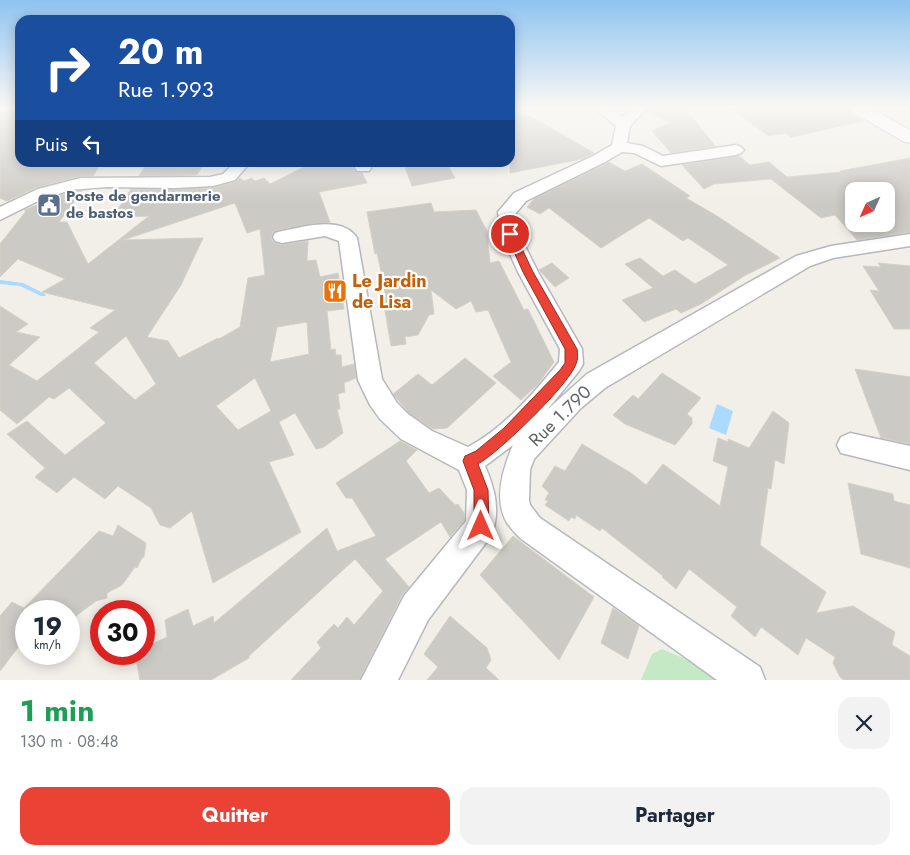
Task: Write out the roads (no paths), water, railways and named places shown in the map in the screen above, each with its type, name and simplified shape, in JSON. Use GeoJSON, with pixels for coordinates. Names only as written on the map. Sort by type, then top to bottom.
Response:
{"type":"FeatureCollection","features":[{"type":"Feature","properties":{"kind":"street"},"geometry":{"type":"LineString","coordinates":[[619,147],[620,140]]}},
{"type":"Feature","properties":{"kind":"street"},"geometry":{"type":"LineString","coordinates":[[470,461],[481,455],[509,432],[564,374],[571,364],[571,349],[510,234],[507,212],[520,198],[599,159],[619,147],[638,149],[661,161],[736,150]]}},
{"type":"Feature","properties":{"kind":"street"},"geometry":{"type":"LineString","coordinates":[[0,215],[48,192],[74,184],[93,182],[178,185],[218,181],[234,173],[238,167]]}},
{"type":"Feature","properties":{"kind":"street"},"geometry":{"type":"LineString","coordinates":[[282,237],[332,229],[341,232],[348,238],[370,380],[379,399],[417,437],[470,461],[481,490],[481,526],[416,608],[379,680]]}},
{"type":"Feature","properties":{"kind":"street","name":"Rue 1.790"},"geometry":{"type":"LineString","coordinates":[[747,680],[530,528],[517,512],[515,500],[516,470],[524,451],[572,400],[596,381],[802,260],[831,252],[910,240]]}},
{"type":"Feature","properties":{"kind":"street"},"geometry":{"type":"LineString","coordinates":[[571,364],[596,381]]}},
{"type":"Feature","properties":{"kind":"street"},"geometry":{"type":"LineString","coordinates":[[850,445],[910,458]]}},
{"type":"Feature","properties":{"kind":"water"},"geometry":{"type":"Polygon","coordinates":[[[717,404],[733,411],[726,435],[709,428],[717,404]]]}},
{"type":"Feature","properties":{"kind":"waterway"},"geometry":{"type":"LineString","coordinates":[[0,282],[21,284],[43,295]]}},
{"type":"Feature","properties":{"kind":"place","name":"Poste de gendarmerie de bastos"},"geometry":{"type":"Point","coordinates":[49,205]}},
{"type":"Feature","properties":{"kind":"place","name":"Le Jardin de Lisa"},"geometry":{"type":"Point","coordinates":[335,291]}}]}
